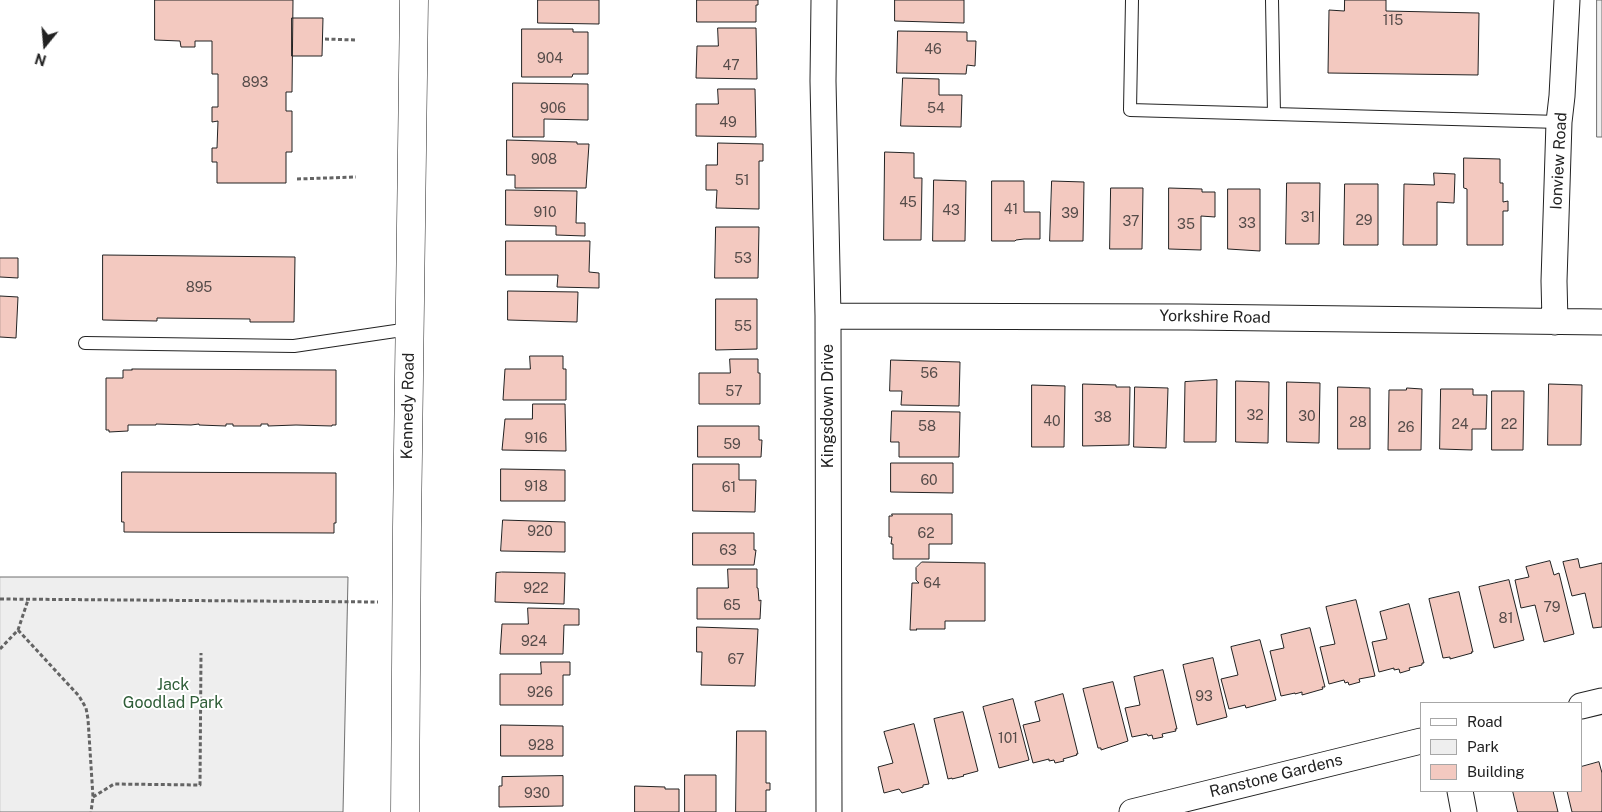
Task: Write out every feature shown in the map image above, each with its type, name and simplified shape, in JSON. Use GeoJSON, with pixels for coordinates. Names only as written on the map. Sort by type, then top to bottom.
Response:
{"type":"FeatureCollection","features":[{"type":"Feature","properties":{"kind":"main road","name":"Kennedy Road"},"geometry":{"type":"LineString","coordinates":[[405,812],[414,0]]}},
{"type":"Feature","properties":{"kind":"street","name":"Kingsdown Drive"},"geometry":{"type":"LineString","coordinates":[[824,0],[823,91],[828,316],[829,812]]}},
{"type":"Feature","properties":{"kind":"street","name":"Ionview Road"},"geometry":{"type":"LineString","coordinates":[[1555,322],[1554,281],[1559,122],[1567,0]]}},
{"type":"Feature","properties":{"kind":"street","name":"Yorkshire Road"},"geometry":{"type":"LineString","coordinates":[[828,316],[1188,317],[1602,322]]}},
{"type":"Feature","properties":{"kind":"street"},"geometry":{"type":"LineString","coordinates":[[1582,706],[1602,701]]}},
{"type":"Feature","properties":{"kind":"street","name":"Ranstone Gardens"},"geometry":{"type":"LineString","coordinates":[[1132,812],[1420,741]]}},
{"type":"Feature","properties":{"kind":"street"},"geometry":{"type":"LineString","coordinates":[[1460,792],[1464,812]]}},
{"type":"Feature","properties":{"kind":"lane"},"geometry":{"type":"LineString","coordinates":[[1132,0],[1130,110],[1559,122]]}},
{"type":"Feature","properties":{"kind":"lane"},"geometry":{"type":"LineString","coordinates":[[1272,0],[1274,114]]}},
{"type":"Feature","properties":{"kind":"lane"},"geometry":{"type":"LineString","coordinates":[[85,343],[294,346],[409,329]]}},
{"type":"Feature","properties":{"kind":"path"},"geometry":{"type":"LineString","coordinates":[[325,39],[355,40]]}},
{"type":"Feature","properties":{"kind":"path"},"geometry":{"type":"LineString","coordinates":[[297,179],[356,177]]}},
{"type":"Feature","properties":{"kind":"path"},"geometry":{"type":"LineString","coordinates":[[0,600],[406,603]]}},
{"type":"Feature","properties":{"kind":"path"},"geometry":{"type":"LineString","coordinates":[[0,649],[18,630],[28,600]]}},
{"type":"Feature","properties":{"kind":"path"},"geometry":{"type":"LineString","coordinates":[[18,630],[72,688],[84,704],[89,725],[93,797],[91,812]]}},
{"type":"Feature","properties":{"kind":"path"},"geometry":{"type":"LineString","coordinates":[[93,797],[114,784],[200,785],[201,654]]}},
{"type":"Feature","properties":{"kind":"green space"},"geometry":{"type":"Polygon","coordinates":[[[1597,0],[1602,0],[1602,137],[1597,137],[1597,0]]]}},
{"type":"Feature","properties":{"kind":"green space","name":"Jack Goodlad Park"},"geometry":{"type":"Polygon","coordinates":[[[0,577],[348,577],[343,812],[0,812],[0,577]]]}},
{"type":"Feature","properties":{"kind":"building"},"geometry":{"type":"Polygon","coordinates":[[[155,0],[293,0],[292,92],[286,92],[286,111],[292,111],[292,152],[286,152],[286,183],[217,183],[217,162],[212,162],[212,148],[217,148],[218,121],[212,122],[212,107],[218,107],[218,74],[212,74],[212,41],[195,41],[195,47],[181,47],[180,41],[155,40],[155,0]]]}},
{"type":"Feature","properties":{"kind":"building"},"geometry":{"type":"Polygon","coordinates":[[[538,0],[599,0],[599,24],[538,23],[538,0]]]}},
{"type":"Feature","properties":{"kind":"building"},"geometry":{"type":"Polygon","coordinates":[[[697,0],[758,0],[758,5],[756,5],[756,22],[697,22],[697,0]]]}},
{"type":"Feature","properties":{"kind":"building"},"geometry":{"type":"Polygon","coordinates":[[[895,0],[964,0],[964,23],[895,21],[895,0]]]}},
{"type":"Feature","properties":{"kind":"building"},"geometry":{"type":"Polygon","coordinates":[[[1345,0],[1386,0],[1386,11],[1479,13],[1478,75],[1328,73],[1329,10],[1344,11],[1345,0]]]}},
{"type":"Feature","properties":{"kind":"building"},"geometry":{"type":"Polygon","coordinates":[[[292,18],[323,18],[322,56],[292,56],[292,18]]]}},
{"type":"Feature","properties":{"kind":"building"},"geometry":{"type":"Polygon","coordinates":[[[718,28],[756,28],[757,79],[696,78],[697,46],[718,46],[718,28]]]}},
{"type":"Feature","properties":{"kind":"building"},"geometry":{"type":"Polygon","coordinates":[[[522,29],[573,29],[573,32],[588,32],[588,74],[573,74],[572,77],[522,77],[522,29]]]}},
{"type":"Feature","properties":{"kind":"building"},"geometry":{"type":"Polygon","coordinates":[[[898,31],[967,32],[967,41],[976,41],[975,66],[967,65],[966,74],[897,73],[898,31]]]}},
{"type":"Feature","properties":{"kind":"building"},"geometry":{"type":"Polygon","coordinates":[[[903,78],[939,79],[939,95],[962,95],[961,127],[901,126],[903,78]]]}},
{"type":"Feature","properties":{"kind":"building"},"geometry":{"type":"Polygon","coordinates":[[[513,83],[588,84],[588,120],[544,119],[544,137],[513,137],[513,83]]]}},
{"type":"Feature","properties":{"kind":"building"},"geometry":{"type":"Polygon","coordinates":[[[718,89],[755,89],[756,137],[696,136],[696,104],[718,104],[718,89]]]}},
{"type":"Feature","properties":{"kind":"building"},"geometry":{"type":"Polygon","coordinates":[[[507,140],[589,144],[586,188],[515,188],[515,175],[507,175],[507,140]]]}},
{"type":"Feature","properties":{"kind":"building"},"geometry":{"type":"Polygon","coordinates":[[[718,143],[763,144],[763,161],[759,161],[759,209],[716,208],[717,190],[706,190],[706,165],[717,165],[718,143]]]}},
{"type":"Feature","properties":{"kind":"building"},"geometry":{"type":"Polygon","coordinates":[[[885,152],[914,153],[914,178],[922,178],[921,240],[884,240],[885,152]]]}},
{"type":"Feature","properties":{"kind":"building"},"geometry":{"type":"Polygon","coordinates":[[[1464,158],[1500,159],[1500,183],[1503,183],[1503,202],[1508,201],[1508,211],[1503,211],[1503,245],[1467,245],[1467,189],[1464,188],[1464,158]]]}},
{"type":"Feature","properties":{"kind":"building"},"geometry":{"type":"Polygon","coordinates":[[[1434,173],[1455,174],[1454,203],[1437,202],[1437,245],[1403,245],[1404,184],[1434,185],[1434,173]]]}},
{"type":"Feature","properties":{"kind":"building"},"geometry":{"type":"Polygon","coordinates":[[[934,180],[966,181],[965,241],[933,241],[934,180]]]}},
{"type":"Feature","properties":{"kind":"building"},"geometry":{"type":"Polygon","coordinates":[[[992,181],[1024,181],[1024,212],[1040,212],[1040,239],[992,241],[992,181]]]}},
{"type":"Feature","properties":{"kind":"building"},"geometry":{"type":"Polygon","coordinates":[[[1052,181],[1084,182],[1083,241],[1050,241],[1052,181]]]}},
{"type":"Feature","properties":{"kind":"building"},"geometry":{"type":"Polygon","coordinates":[[[1287,183],[1320,183],[1319,244],[1286,244],[1287,183]]]}},
{"type":"Feature","properties":{"kind":"building"},"geometry":{"type":"Polygon","coordinates":[[[1345,184],[1378,184],[1378,245],[1344,245],[1345,184]]]}},
{"type":"Feature","properties":{"kind":"building"},"geometry":{"type":"Polygon","coordinates":[[[1111,188],[1143,188],[1142,249],[1110,249],[1111,188]]]}},
{"type":"Feature","properties":{"kind":"building"},"geometry":{"type":"Polygon","coordinates":[[[1169,188],[1202,189],[1202,192],[1215,192],[1215,217],[1201,216],[1201,250],[1169,249],[1169,188]]]}},
{"type":"Feature","properties":{"kind":"building"},"geometry":{"type":"Polygon","coordinates":[[[1228,189],[1260,189],[1260,251],[1228,249],[1228,189]]]}},
{"type":"Feature","properties":{"kind":"building"},"geometry":{"type":"Polygon","coordinates":[[[506,190],[577,191],[576,223],[585,223],[585,236],[556,235],[556,226],[506,225],[506,190]]]}},
{"type":"Feature","properties":{"kind":"building"},"geometry":{"type":"Polygon","coordinates":[[[716,227],[759,227],[758,278],[715,278],[716,227]]]}},
{"type":"Feature","properties":{"kind":"building"},"geometry":{"type":"Polygon","coordinates":[[[506,241],[590,241],[589,272],[599,273],[599,288],[557,287],[558,275],[506,275],[506,241]]]}},
{"type":"Feature","properties":{"kind":"building"},"geometry":{"type":"Polygon","coordinates":[[[103,255],[295,257],[294,322],[250,322],[250,319],[157,318],[157,321],[103,320],[103,255]]]}},
{"type":"Feature","properties":{"kind":"building"},"geometry":{"type":"Polygon","coordinates":[[[0,258],[18,258],[18,278],[0,277],[0,258]]]}},
{"type":"Feature","properties":{"kind":"building"},"geometry":{"type":"Polygon","coordinates":[[[508,291],[578,292],[577,322],[508,320],[508,291]]]}},
{"type":"Feature","properties":{"kind":"building"},"geometry":{"type":"Polygon","coordinates":[[[0,296],[18,297],[16,338],[0,337],[0,296]]]}},
{"type":"Feature","properties":{"kind":"building"},"geometry":{"type":"Polygon","coordinates":[[[716,299],[757,299],[757,349],[716,350],[716,299]]]}},
{"type":"Feature","properties":{"kind":"building"},"geometry":{"type":"Polygon","coordinates":[[[530,356],[563,356],[563,369],[566,369],[566,400],[503,400],[505,369],[530,369],[530,356]]]}},
{"type":"Feature","properties":{"kind":"building"},"geometry":{"type":"Polygon","coordinates":[[[730,359],[758,359],[760,404],[699,404],[699,373],[730,373],[730,359]]]}},
{"type":"Feature","properties":{"kind":"building"},"geometry":{"type":"Polygon","coordinates":[[[891,360],[960,362],[959,406],[901,405],[902,391],[890,391],[891,360]]]}},
{"type":"Feature","properties":{"kind":"building"},"geometry":{"type":"Polygon","coordinates":[[[123,370],[336,370],[336,425],[268,426],[268,424],[261,424],[261,426],[233,426],[233,424],[226,424],[226,426],[156,424],[128,425],[128,431],[109,432],[109,430],[106,430],[106,378],[123,378],[123,370]]]}},
{"type":"Feature","properties":{"kind":"building"},"geometry":{"type":"Polygon","coordinates":[[[1217,380],[1216,442],[1184,442],[1185,382],[1217,380]]]}},
{"type":"Feature","properties":{"kind":"building"},"geometry":{"type":"Polygon","coordinates":[[[1236,381],[1269,382],[1268,443],[1236,442],[1236,381]]]}},
{"type":"Feature","properties":{"kind":"building"},"geometry":{"type":"Polygon","coordinates":[[[1287,382],[1320,383],[1319,443],[1287,442],[1287,382]]]}},
{"type":"Feature","properties":{"kind":"building"},"geometry":{"type":"Polygon","coordinates":[[[1083,384],[1130,387],[1129,445],[1083,446],[1083,384]]]}},
{"type":"Feature","properties":{"kind":"building"},"geometry":{"type":"Polygon","coordinates":[[[1549,384],[1582,385],[1581,445],[1548,445],[1549,384]]]}},
{"type":"Feature","properties":{"kind":"building"},"geometry":{"type":"Polygon","coordinates":[[[1032,385],[1065,386],[1064,447],[1032,447],[1032,385]]]}},
{"type":"Feature","properties":{"kind":"building"},"geometry":{"type":"Polygon","coordinates":[[[1135,387],[1168,388],[1166,448],[1134,447],[1135,387]]]}},
{"type":"Feature","properties":{"kind":"building"},"geometry":{"type":"Polygon","coordinates":[[[1338,387],[1370,388],[1370,449],[1338,449],[1338,387]]]}},
{"type":"Feature","properties":{"kind":"building"},"geometry":{"type":"Polygon","coordinates":[[[1407,388],[1422,389],[1421,450],[1388,450],[1389,390],[1406,390],[1407,388]]]}},
{"type":"Feature","properties":{"kind":"building"},"geometry":{"type":"Polygon","coordinates":[[[1441,389],[1473,389],[1473,395],[1487,395],[1486,429],[1472,429],[1472,450],[1440,449],[1441,389]]]}},
{"type":"Feature","properties":{"kind":"building"},"geometry":{"type":"Polygon","coordinates":[[[1492,391],[1524,391],[1523,450],[1492,450],[1492,391]]]}},
{"type":"Feature","properties":{"kind":"building"},"geometry":{"type":"Polygon","coordinates":[[[533,404],[565,404],[566,451],[502,450],[505,419],[532,419],[533,404]]]}},
{"type":"Feature","properties":{"kind":"building"},"geometry":{"type":"Polygon","coordinates":[[[892,411],[960,412],[959,457],[899,457],[899,442],[891,442],[892,411]]]}},
{"type":"Feature","properties":{"kind":"building"},"geometry":{"type":"Polygon","coordinates":[[[698,426],[759,426],[759,440],[762,440],[761,457],[698,457],[698,426]]]}},
{"type":"Feature","properties":{"kind":"building"},"geometry":{"type":"Polygon","coordinates":[[[891,463],[953,463],[953,493],[891,492],[891,463]]]}},
{"type":"Feature","properties":{"kind":"building"},"geometry":{"type":"Polygon","coordinates":[[[693,464],[739,464],[739,480],[756,480],[755,512],[693,511],[693,464]]]}},
{"type":"Feature","properties":{"kind":"building"},"geometry":{"type":"Polygon","coordinates":[[[501,469],[565,470],[565,501],[501,501],[501,469]]]}},
{"type":"Feature","properties":{"kind":"building"},"geometry":{"type":"Polygon","coordinates":[[[122,472],[336,473],[336,523],[334,523],[334,533],[124,532],[124,522],[122,522],[122,472]]]}},
{"type":"Feature","properties":{"kind":"building"},"geometry":{"type":"Polygon","coordinates":[[[892,514],[952,514],[952,544],[929,544],[929,559],[893,559],[892,537],[889,537],[889,516],[892,516],[892,514]]]}},
{"type":"Feature","properties":{"kind":"building"},"geometry":{"type":"Polygon","coordinates":[[[503,520],[565,522],[565,552],[501,551],[503,520]]]}},
{"type":"Feature","properties":{"kind":"building"},"geometry":{"type":"Polygon","coordinates":[[[693,533],[754,533],[754,550],[756,550],[754,565],[693,565],[693,533]]]}},
{"type":"Feature","properties":{"kind":"building"},"geometry":{"type":"Polygon","coordinates":[[[1578,559],[1580,568],[1602,563],[1602,627],[1593,628],[1585,593],[1572,596],[1563,562],[1578,559]]]}},
{"type":"Feature","properties":{"kind":"building"},"geometry":{"type":"Polygon","coordinates":[[[1550,561],[1554,575],[1559,573],[1574,634],[1544,642],[1535,605],[1521,608],[1515,580],[1529,577],[1526,567],[1550,561]]]}},
{"type":"Feature","properties":{"kind":"building"},"geometry":{"type":"Polygon","coordinates":[[[922,562],[985,563],[985,621],[945,621],[945,629],[910,630],[912,583],[919,583],[916,580],[916,568],[922,562]]]}},
{"type":"Feature","properties":{"kind":"building"},"geometry":{"type":"Polygon","coordinates":[[[728,569],[757,569],[757,588],[759,601],[761,600],[760,619],[697,619],[697,588],[728,588],[728,569]]]}},
{"type":"Feature","properties":{"kind":"building"},"geometry":{"type":"Polygon","coordinates":[[[496,573],[565,573],[564,604],[495,602],[496,573]]]}},
{"type":"Feature","properties":{"kind":"building"},"geometry":{"type":"Polygon","coordinates":[[[1509,580],[1524,640],[1494,648],[1479,587],[1509,580]]]}},
{"type":"Feature","properties":{"kind":"building"},"geometry":{"type":"Polygon","coordinates":[[[1459,592],[1473,652],[1450,659],[1450,657],[1443,658],[1429,599],[1459,592]]]}},
{"type":"Feature","properties":{"kind":"building"},"geometry":{"type":"Polygon","coordinates":[[[1356,600],[1375,676],[1359,679],[1360,682],[1349,685],[1344,680],[1329,684],[1320,647],[1335,644],[1326,607],[1356,600]]]}},
{"type":"Feature","properties":{"kind":"building"},"geometry":{"type":"Polygon","coordinates":[[[1409,604],[1424,663],[1400,673],[1399,669],[1394,670],[1394,668],[1379,672],[1372,642],[1387,639],[1380,612],[1409,604]]]}},
{"type":"Feature","properties":{"kind":"building"},"geometry":{"type":"Polygon","coordinates":[[[528,608],[579,609],[579,625],[564,625],[563,654],[500,654],[502,624],[528,624],[528,608]]]}},
{"type":"Feature","properties":{"kind":"building"},"geometry":{"type":"Polygon","coordinates":[[[697,627],[758,629],[755,686],[701,685],[702,652],[697,652],[697,627]]]}},
{"type":"Feature","properties":{"kind":"building"},"geometry":{"type":"Polygon","coordinates":[[[1310,628],[1325,687],[1302,695],[1302,692],[1281,696],[1270,651],[1284,648],[1281,635],[1310,628]]]}},
{"type":"Feature","properties":{"kind":"building"},"geometry":{"type":"Polygon","coordinates":[[[1260,640],[1276,700],[1246,708],[1245,705],[1229,709],[1221,679],[1238,675],[1231,647],[1260,640]]]}},
{"type":"Feature","properties":{"kind":"building"},"geometry":{"type":"Polygon","coordinates":[[[1213,658],[1227,717],[1197,725],[1183,665],[1213,658]]]}},
{"type":"Feature","properties":{"kind":"building"},"geometry":{"type":"Polygon","coordinates":[[[541,662],[570,662],[570,675],[563,675],[563,705],[500,705],[500,674],[541,674],[541,662]]]}},
{"type":"Feature","properties":{"kind":"building"},"geometry":{"type":"Polygon","coordinates":[[[1163,670],[1177,729],[1175,729],[1176,731],[1162,734],[1163,737],[1153,739],[1152,735],[1148,736],[1147,734],[1132,737],[1125,708],[1140,705],[1134,677],[1163,670]]]}},
{"type":"Feature","properties":{"kind":"building"},"geometry":{"type":"Polygon","coordinates":[[[1113,682],[1128,741],[1101,750],[1101,748],[1098,748],[1083,689],[1113,682]]]}},
{"type":"Feature","properties":{"kind":"building"},"geometry":{"type":"Polygon","coordinates":[[[1063,694],[1078,754],[1055,763],[1054,760],[1049,761],[1049,759],[1033,763],[1023,725],[1040,721],[1035,702],[1063,694]]]}},
{"type":"Feature","properties":{"kind":"building"},"geometry":{"type":"Polygon","coordinates":[[[1013,699],[1029,760],[999,768],[983,707],[1013,699]]]}},
{"type":"Feature","properties":{"kind":"building"},"geometry":{"type":"Polygon","coordinates":[[[963,712],[978,771],[948,779],[934,719],[963,712]]]}},
{"type":"Feature","properties":{"kind":"building"},"geometry":{"type":"Polygon","coordinates":[[[914,724],[929,784],[902,793],[899,789],[884,793],[878,767],[893,763],[884,732],[914,724]]]}},
{"type":"Feature","properties":{"kind":"building"},"geometry":{"type":"Polygon","coordinates":[[[501,725],[563,726],[563,756],[501,756],[501,725]]]}},
{"type":"Feature","properties":{"kind":"building"},"geometry":{"type":"Polygon","coordinates":[[[737,731],[766,731],[766,783],[770,783],[770,790],[766,790],[766,812],[736,812],[737,731]]]}},
{"type":"Feature","properties":{"kind":"building"},"geometry":{"type":"Polygon","coordinates":[[[1599,762],[1602,773],[1602,812],[1572,812],[1567,792],[1582,792],[1582,767],[1599,762]]]}},
{"type":"Feature","properties":{"kind":"building"},"geometry":{"type":"Polygon","coordinates":[[[685,775],[716,775],[716,812],[685,812],[685,775]]]}},
{"type":"Feature","properties":{"kind":"building"},"geometry":{"type":"Polygon","coordinates":[[[563,776],[563,806],[499,807],[499,786],[502,786],[502,777],[563,776]]]}},
{"type":"Feature","properties":{"kind":"building"},"geometry":{"type":"Polygon","coordinates":[[[635,786],[679,789],[679,812],[635,812],[635,786]]]}},
{"type":"Feature","properties":{"kind":"building"},"geometry":{"type":"Polygon","coordinates":[[[1513,792],[1553,792],[1558,812],[1518,812],[1513,792]]]}}]}
